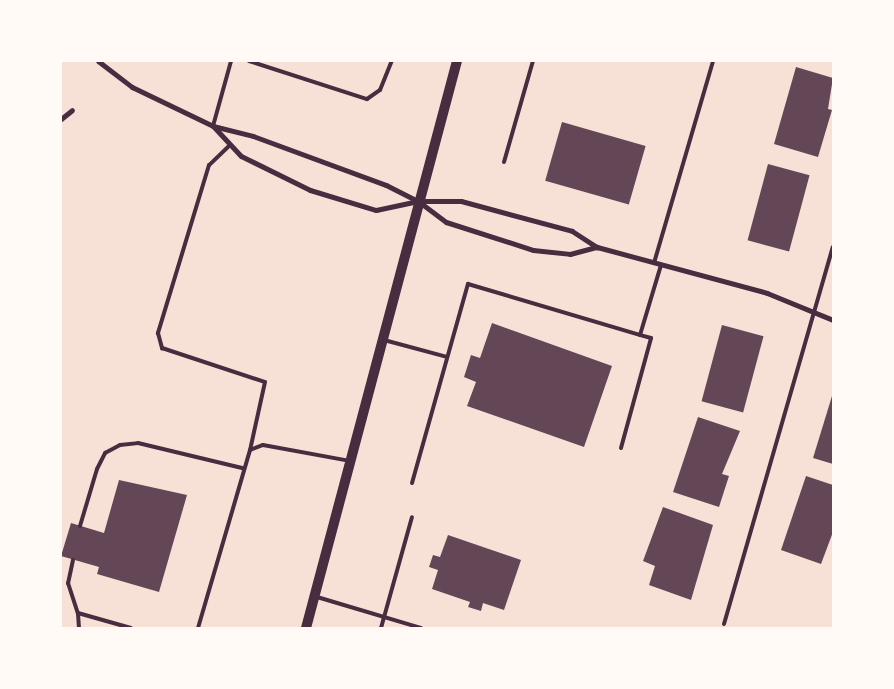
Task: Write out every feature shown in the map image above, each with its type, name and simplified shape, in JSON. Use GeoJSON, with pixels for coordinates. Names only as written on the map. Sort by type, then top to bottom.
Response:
{"type":"FeatureCollection","features":[{"type":"Feature","properties":{"kind":"main road"},"geometry":{"type":"LineString","coordinates":[[306,628],[418,200],[457,61]]}},
{"type":"Feature","properties":{"kind":"street"},"geometry":{"type":"LineString","coordinates":[[98,61],[132,87],[213,126],[253,136],[418,200],[446,222],[533,250],[570,254],[597,247]]}},
{"type":"Feature","properties":{"kind":"street"},"geometry":{"type":"LineString","coordinates":[[61,119],[72,110]]}},
{"type":"Feature","properties":{"kind":"street"},"geometry":{"type":"LineString","coordinates":[[213,126],[230,145],[264,171],[376,210],[418,200],[461,200],[572,230],[597,247],[813,309],[833,320]]}},
{"type":"Feature","properties":{"kind":"lane"},"geometry":{"type":"LineString","coordinates":[[213,126],[231,61]]}},
{"type":"Feature","properties":{"kind":"lane"},"geometry":{"type":"LineString","coordinates":[[249,61],[367,99],[380,90],[392,61]]}},
{"type":"Feature","properties":{"kind":"lane"},"geometry":{"type":"LineString","coordinates":[[504,162],[533,61]]}},
{"type":"Feature","properties":{"kind":"lane"},"geometry":{"type":"LineString","coordinates":[[654,263],[713,61]]}},
{"type":"Feature","properties":{"kind":"lane"},"geometry":{"type":"LineString","coordinates":[[198,628],[242,468],[250,450],[265,382],[162,348],[158,333],[209,165],[230,145]]}},
{"type":"Feature","properties":{"kind":"lane"},"geometry":{"type":"LineString","coordinates":[[724,624],[813,309],[833,246]]}},
{"type":"Feature","properties":{"kind":"lane"},"geometry":{"type":"LineString","coordinates":[[640,335],[661,264]]}},
{"type":"Feature","properties":{"kind":"lane"},"geometry":{"type":"LineString","coordinates":[[827,268],[833,271]]}},
{"type":"Feature","properties":{"kind":"lane"},"geometry":{"type":"LineString","coordinates":[[412,483],[468,284],[651,338],[621,448]]}},
{"type":"Feature","properties":{"kind":"lane"},"geometry":{"type":"LineString","coordinates":[[382,339],[447,357]]}},
{"type":"Feature","properties":{"kind":"lane"},"geometry":{"type":"LineString","coordinates":[[80,526],[97,469],[106,453],[120,445],[138,443],[242,468]]}},
{"type":"Feature","properties":{"kind":"lane"},"geometry":{"type":"LineString","coordinates":[[250,450],[263,445],[350,461]]}},
{"type":"Feature","properties":{"kind":"lane"},"geometry":{"type":"LineString","coordinates":[[382,628],[412,517]]}},
{"type":"Feature","properties":{"kind":"lane"},"geometry":{"type":"LineString","coordinates":[[73,560],[68,583],[78,613],[79,628]]}},
{"type":"Feature","properties":{"kind":"lane"},"geometry":{"type":"LineString","coordinates":[[314,597],[421,628]]}},
{"type":"Feature","properties":{"kind":"lane"},"geometry":{"type":"LineString","coordinates":[[78,613],[131,628]]}},
{"type":"Feature","properties":{"kind":"building"},"geometry":{"type":"Polygon","coordinates":[[[796,67],[833,78],[828,109],[832,110],[818,157],[774,144],[796,67]]]}},
{"type":"Feature","properties":{"kind":"building"},"geometry":{"type":"Polygon","coordinates":[[[562,122],[646,146],[629,205],[545,181],[562,122]]]}},
{"type":"Feature","properties":{"kind":"building"},"geometry":{"type":"Polygon","coordinates":[[[768,164],[810,175],[789,251],[748,240],[768,164]]]}},
{"type":"Feature","properties":{"kind":"building"},"geometry":{"type":"Polygon","coordinates":[[[492,323],[612,366],[584,447],[467,406],[476,382],[464,377],[471,355],[480,358],[492,323]]]}},
{"type":"Feature","properties":{"kind":"building"},"geometry":{"type":"Polygon","coordinates":[[[722,325],[764,336],[743,412],[702,401],[722,325]]]}},
{"type":"Feature","properties":{"kind":"building"},"geometry":{"type":"Polygon","coordinates":[[[833,397],[833,464],[813,458],[833,397]]]}},
{"type":"Feature","properties":{"kind":"building"},"geometry":{"type":"Polygon","coordinates":[[[698,417],[740,431],[722,474],[729,476],[719,507],[673,492],[698,417]]]}},
{"type":"Feature","properties":{"kind":"building"},"geometry":{"type":"Polygon","coordinates":[[[806,476],[833,485],[833,532],[821,564],[781,550],[806,476]]]}},
{"type":"Feature","properties":{"kind":"building"},"geometry":{"type":"Polygon","coordinates":[[[119,480],[187,495],[159,592],[97,574],[99,567],[61,556],[71,523],[104,533],[119,480]]]}},
{"type":"Feature","properties":{"kind":"building"},"geometry":{"type":"Polygon","coordinates":[[[663,507],[713,525],[691,600],[649,585],[655,566],[643,561],[663,507]]]}},
{"type":"Feature","properties":{"kind":"building"},"geometry":{"type":"Polygon","coordinates":[[[448,535],[521,560],[504,610],[483,603],[481,611],[468,607],[470,602],[432,589],[438,570],[429,567],[433,555],[440,557],[448,535]]]}}]}
